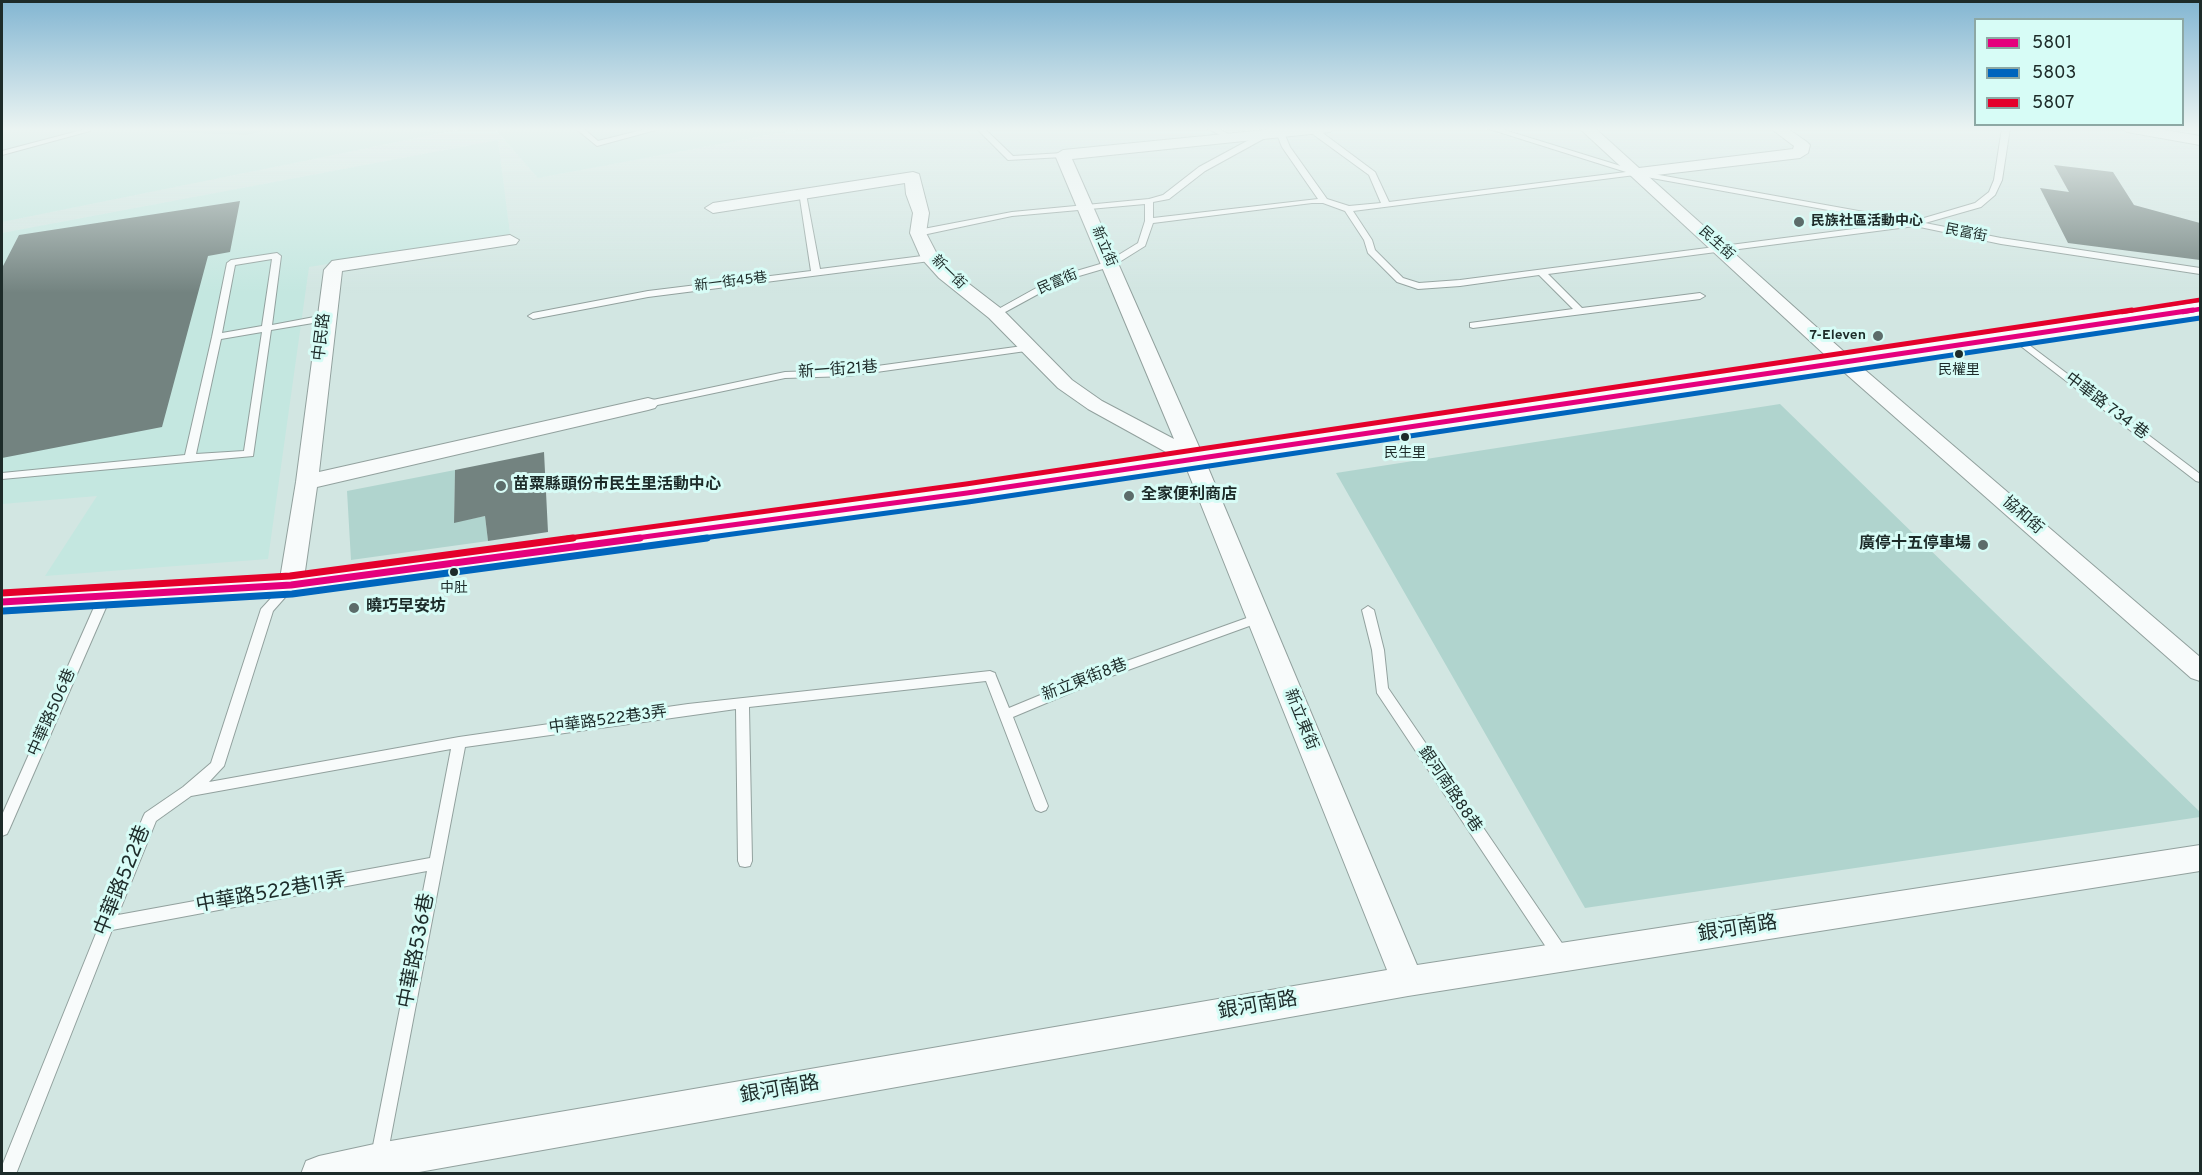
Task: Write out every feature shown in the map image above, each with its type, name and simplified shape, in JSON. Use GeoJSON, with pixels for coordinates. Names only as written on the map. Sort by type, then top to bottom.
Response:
{"type":"FeatureCollection","features":[{"type":"Feature","properties":{"kind":"street","name":"新一街"},"geometry":{"type":"LineString","coordinates":[[713,208],[875,183]]}},
{"type":"Feature","properties":{"kind":"street","name":"新一街"},"geometry":{"type":"LineString","coordinates":[[913,183],[914,194],[921,213],[918,233],[930,258],[945,274],[996,314],[1065,384],[1095,405],[1193,458]]}},
{"type":"Feature","properties":{"kind":"street","name":"新立街"},"geometry":{"type":"LineString","coordinates":[[1075,183],[1193,458]]}},
{"type":"Feature","properties":{"kind":"street","name":"民生街"},"geometry":{"type":"LineString","coordinates":[[1647,183],[1844,362]]}},
{"type":"Feature","properties":{"kind":"street","name":"中民路"},"geometry":{"type":"LineString","coordinates":[[291,585],[307,482],[324,318],[333,270],[338,266],[510,240]]}},
{"type":"Feature","properties":{"kind":"street"},"geometry":{"type":"LineString","coordinates":[[2,602],[291,585],[967,493],[2012,335],[2200,309]]}},
{"type":"Feature","properties":{"kind":"street","name":"協和街"},"geometry":{"type":"LineString","coordinates":[[1844,362],[2200,671]]}},
{"type":"Feature","properties":{"kind":"street"},"geometry":{"type":"LineString","coordinates":[[307,482],[648,404]]}},
{"type":"Feature","properties":{"kind":"street","name":"新立東街"},"geometry":{"type":"LineString","coordinates":[[1193,458],[1408,981]]}},
{"type":"Feature","properties":{"kind":"street","name":"銀河南路"},"geometry":{"type":"LineString","coordinates":[[319,1173],[1408,981],[2200,858]]}},
{"type":"Feature","properties":{"kind":"lane"},"geometry":{"type":"LineString","coordinates":[[918,233],[1012,214],[1149,201],[1167,197],[1185,183]]}},
{"type":"Feature","properties":{"kind":"lane"},"geometry":{"type":"LineString","coordinates":[[1311,183],[1324,201]]}},
{"type":"Feature","properties":{"kind":"lane"},"geometry":{"type":"LineString","coordinates":[[1375,183],[1386,205]]}},
{"type":"Feature","properties":{"kind":"lane"},"geometry":{"type":"LineString","coordinates":[[1149,221],[1324,201],[1348,209],[1559,183]]}},
{"type":"Feature","properties":{"kind":"lane","name":"民富街"},"geometry":{"type":"LineString","coordinates":[[1690,183],[2001,241],[2200,271]]}},
{"type":"Feature","properties":{"kind":"lane"},"geometry":{"type":"LineString","coordinates":[[1348,209],[1368,240],[1371,251],[1400,280],[1418,286],[1460,284],[1914,224],[1978,205],[1992,193],[1997,183]]}},
{"type":"Feature","properties":{"kind":"lane"},"geometry":{"type":"LineString","coordinates":[[802,194],[816,273]]}},
{"type":"Feature","properties":{"kind":"lane","name":"民富街"},"geometry":{"type":"LineString","coordinates":[[996,314],[1059,279],[1110,264],[1142,244],[1149,221],[1149,201]]}},
{"type":"Feature","properties":{"kind":"lane"},"geometry":{"type":"LineString","coordinates":[[2,476],[249,454],[277,256],[231,263],[190,458]]}},
{"type":"Feature","properties":{"kind":"lane","name":"新一街45巷"},"geometry":{"type":"LineString","coordinates":[[533,316],[648,294],[930,258]]}},
{"type":"Feature","properties":{"kind":"lane"},"geometry":{"type":"LineString","coordinates":[[1542,273],[1581,312]]}},
{"type":"Feature","properties":{"kind":"lane"},"geometry":{"type":"LineString","coordinates":[[1473,325],[1701,296]]}},
{"type":"Feature","properties":{"kind":"lane"},"geometry":{"type":"LineString","coordinates":[[217,338],[324,318]]}},
{"type":"Feature","properties":{"kind":"lane","name":"中華路 734 巷"},"geometry":{"type":"LineString","coordinates":[[2012,335],[2200,479]]}},
{"type":"Feature","properties":{"kind":"lane","name":"新一街21巷"},"geometry":{"type":"LineString","coordinates":[[648,404],[784,375],[848,373],[1029,348]]}},
{"type":"Feature","properties":{"kind":"lane","name":"中華路522巷"},"geometry":{"type":"LineString","coordinates":[[7,1173],[150,817],[188,790],[217,765],[267,609],[291,585]]}},
{"type":"Feature","properties":{"kind":"lane","name":"中華路506巷"},"geometry":{"type":"LineString","coordinates":[[2,830],[105,596]]}},
{"type":"Feature","properties":{"kind":"lane","name":"銀河南路88巷"},"geometry":{"type":"LineString","coordinates":[[1368,610],[1378,650],[1382,689],[1562,957]]}},
{"type":"Feature","properties":{"kind":"lane","name":"新立東街8巷"},"geometry":{"type":"LineString","coordinates":[[1005,715],[1101,675],[1259,618]]}},
{"type":"Feature","properties":{"kind":"lane","name":"中華路522巷3弄"},"geometry":{"type":"LineString","coordinates":[[188,790],[459,742],[742,703],[990,676],[1005,715]]}},
{"type":"Feature","properties":{"kind":"lane"},"geometry":{"type":"LineString","coordinates":[[742,703],[745,861]]}},
{"type":"Feature","properties":{"kind":"lane"},"geometry":{"type":"LineString","coordinates":[[1005,715],[1041,806]]}},
{"type":"Feature","properties":{"kind":"lane","name":"中華路536巷"},"geometry":{"type":"LineString","coordinates":[[379,1161],[459,742]]}},
{"type":"Feature","properties":{"kind":"lane","name":"中華路522巷11弄"},"geometry":{"type":"LineString","coordinates":[[107,924],[435,863]]}},
{"type":"Feature","properties":{"kind":"shaded area"},"geometry":{"type":"Polygon","coordinates":[[[2,183],[196,183],[2,222],[2,183]]]}},
{"type":"Feature","properties":{"kind":"shaded area"},"geometry":{"type":"Polygon","coordinates":[[[270,183],[503,183],[510,234],[309,267],[268,559],[45,576],[97,496],[2,504],[2,233],[270,183]]]}},
{"type":"Feature","properties":{"kind":"shaded area"},"geometry":{"type":"Polygon","coordinates":[[[1780,404],[2200,812],[2200,817],[1585,908],[1336,473],[1780,404]]]}},
{"type":"Feature","properties":{"kind":"shaded area"},"geometry":{"type":"Polygon","coordinates":[[[455,470],[454,522],[485,516],[488,541],[351,560],[347,491],[455,470]]]}},
{"type":"Feature","properties":{"kind":"building"},"geometry":{"type":"Polygon","coordinates":[[[2064,183],[2120,183],[2134,205],[2200,223],[2200,260],[2068,243],[2040,188],[2069,192],[2064,183]]]}},
{"type":"Feature","properties":{"kind":"building"},"geometry":{"type":"Polygon","coordinates":[[[240,201],[230,252],[208,256],[162,427],[2,458],[2,268],[19,235],[240,201]]]}},
{"type":"Feature","properties":{"kind":"building","name":"苗粟縣頭份巿民生里活動中心"},"geometry":{"type":"Polygon","coordinates":[[[544,452],[548,532],[488,541],[485,516],[454,523],[455,470],[544,452]]]}},
{"type":"Feature","properties":{"kind":"transit line","name":"5807"},"geometry":{"type":"LineString","coordinates":[[2,593],[290,576],[328,571],[966,484],[2199,300]]}},
{"type":"Feature","properties":{"kind":"transit line","name":"5801"},"geometry":{"type":"LineString","coordinates":[[2,602],[291,585],[329,580],[967,493],[2200,309]]}},
{"type":"Feature","properties":{"kind":"transit line","name":"5803"},"geometry":{"type":"LineString","coordinates":[[3,611],[292,594],[330,589],[968,502],[2200,318]]}},
{"type":"Feature","properties":{"kind":"place","name":"民族社區活動中心"},"geometry":{"type":"Point","coordinates":[1799,222]}},
{"type":"Feature","properties":{"kind":"place","name":"7-Eleven"},"geometry":{"type":"Point","coordinates":[1878,336]}},
{"type":"Feature","properties":{"kind":"place","name":"民權里"},"geometry":{"type":"Point","coordinates":[1959,354]}},
{"type":"Feature","properties":{"kind":"place","name":"民生里"},"geometry":{"type":"Point","coordinates":[1405,437]}},
{"type":"Feature","properties":{"kind":"place","name":"苗粟縣頭份巿民生里活動中心"},"geometry":{"type":"Point","coordinates":[501,486]}},
{"type":"Feature","properties":{"kind":"place","name":"全家便利商店"},"geometry":{"type":"Point","coordinates":[1129,496]}},
{"type":"Feature","properties":{"kind":"place","name":"廣停十五停車場"},"geometry":{"type":"Point","coordinates":[1983,545]}},
{"type":"Feature","properties":{"kind":"place","name":"中肚"},"geometry":{"type":"Point","coordinates":[454,572]}},
{"type":"Feature","properties":{"kind":"place","name":"曉巧早安坊"},"geometry":{"type":"Point","coordinates":[354,608]}}]}
